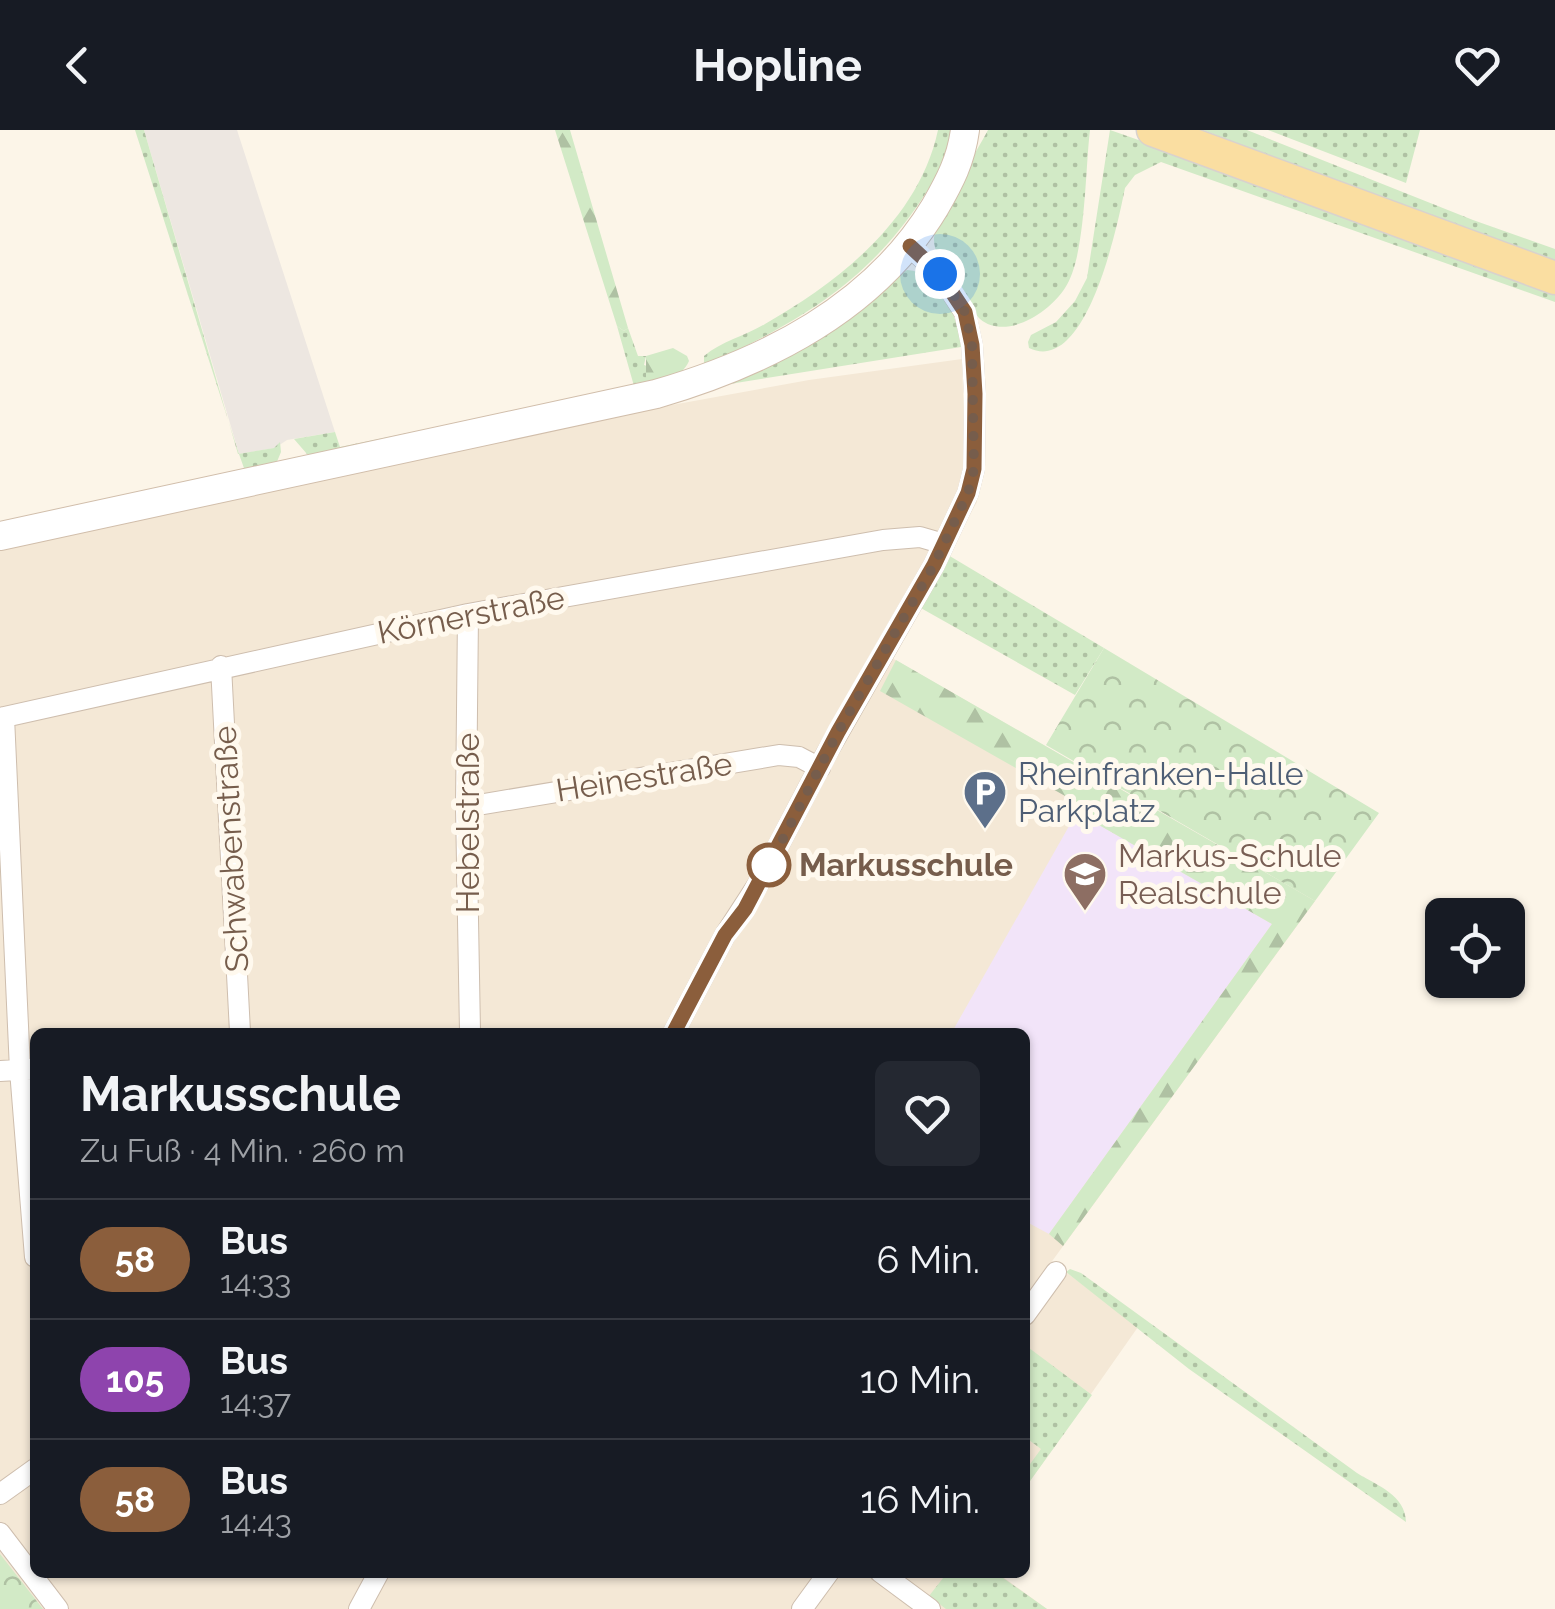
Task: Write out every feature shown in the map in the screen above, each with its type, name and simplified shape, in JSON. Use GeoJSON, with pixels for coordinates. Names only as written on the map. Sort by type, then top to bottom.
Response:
{"type":"FeatureCollection","features":[{"type":"Feature","properties":{"kind":"main road"},"geometry":{"type":"LineString","coordinates":[[1153,130],[1555,278]]}},
{"type":"Feature","properties":{"kind":"street"},"geometry":{"type":"LineString","coordinates":[[0,536],[656,394],[703,380],[794,340],[843,306],[910,246],[961,158],[965,130]]}},
{"type":"Feature","properties":{"kind":"street"},"geometry":{"type":"LineString","coordinates":[[961,158],[974,150],[983,130]]}},
{"type":"Feature","properties":{"kind":"street"},"geometry":{"type":"LineString","coordinates":[[676,1028],[725,935],[745,909],[968,493],[974,469],[972,345],[965,312],[940,274],[910,246]]}},
{"type":"Feature","properties":{"kind":"street","name":"Körnerstraße"},"geometry":{"type":"LineString","coordinates":[[2,717],[468,614],[884,540],[920,537],[944,544]]}},
{"type":"Feature","properties":{"kind":"street","name":"Hebelstraße"},"geometry":{"type":"LineString","coordinates":[[468,614],[470,1028]]}},
{"type":"Feature","properties":{"kind":"street","name":"Schwabenstraße"},"geometry":{"type":"LineString","coordinates":[[222,666],[240,1028]]}},
{"type":"Feature","properties":{"kind":"street"},"geometry":{"type":"LineString","coordinates":[[2,717],[18,1070],[30,1203]]}},
{"type":"Feature","properties":{"kind":"street","name":"Heinestraße"},"geometry":{"type":"LineString","coordinates":[[466,807],[779,755],[799,757],[820,768]]}},
{"type":"Feature","properties":{"kind":"street"},"geometry":{"type":"LineString","coordinates":[[1030,1308],[1056,1272]]}},
{"type":"Feature","properties":{"kind":"street"},"geometry":{"type":"LineString","coordinates":[[0,1494],[30,1472]]}},
{"type":"Feature","properties":{"kind":"street"},"geometry":{"type":"LineString","coordinates":[[0,1533],[30,1572]]}},
{"type":"Feature","properties":{"kind":"street"},"geometry":{"type":"LineString","coordinates":[[34,1578],[58,1609]]}},
{"type":"Feature","properties":{"kind":"street"},"geometry":{"type":"LineString","coordinates":[[359,1609],[376,1578]]}},
{"type":"Feature","properties":{"kind":"street"},"geometry":{"type":"LineString","coordinates":[[802,1609],[825,1578]]}},
{"type":"Feature","properties":{"kind":"street"},"geometry":{"type":"LineString","coordinates":[[888,1578],[930,1609]]}},
{"type":"Feature","properties":{"kind":"shaded area"},"geometry":{"type":"Polygon","coordinates":[[[144,130],[237,130],[335,432],[239,454],[144,130]]]}},
{"type":"Feature","properties":{"kind":"shaded area"},"geometry":{"type":"Polygon","coordinates":[[[962,359],[965,460],[977,502],[892,658],[1315,901],[1050,1264],[1138,1327],[1030,1481],[1030,1028],[30,1028],[30,1578],[1004,1578],[1047,1609],[0,1609],[0,542],[441,447],[809,380],[962,359]]]}},
{"type":"Feature","properties":{"kind":"shaded area"},"geometry":{"type":"Polygon","coordinates":[[[1081,805],[1092,821],[1272,924],[1049,1234],[1030,1224],[1030,1028],[954,1028],[1081,805]]]}},
{"type":"Feature","properties":{"kind":"green space"},"geometry":{"type":"Polygon","coordinates":[[[135,130],[144,130],[229,422],[135,130]]]}},
{"type":"Feature","properties":{"kind":"green space"},"geometry":{"type":"Polygon","coordinates":[[[555,130],[570,130],[628,328],[624,331],[617,326],[555,130]]]}},
{"type":"Feature","properties":{"kind":"green space"},"geometry":{"type":"Polygon","coordinates":[[[938,130],[955,130],[946,158],[922,199],[876,256],[852,279],[798,317],[704,366],[704,356],[793,307],[848,267],[872,244],[914,192],[938,130]]]}},
{"type":"Feature","properties":{"kind":"green space"},"geometry":{"type":"Polygon","coordinates":[[[988,130],[1090,130],[1081,235],[1072,274],[1049,306],[1027,321],[1002,327],[976,315],[942,262],[934,240],[948,202],[988,130]]]}},
{"type":"Feature","properties":{"kind":"green space"},"geometry":{"type":"Polygon","coordinates":[[[1110,130],[1555,286],[1555,302],[1161,162],[1135,175],[1125,188],[1107,261],[1083,319],[1067,340],[1049,351],[1029,348],[1031,335],[1056,322],[1075,301],[1087,278],[1110,130]]]}},
{"type":"Feature","properties":{"kind":"green space"},"geometry":{"type":"Polygon","coordinates":[[[1203,130],[1247,130],[1555,249],[1555,267],[1203,130]]]}},
{"type":"Feature","properties":{"kind":"green space"},"geometry":{"type":"Polygon","coordinates":[[[1268,130],[1420,130],[1406,183],[1268,130]]]}},
{"type":"Feature","properties":{"kind":"green space"},"geometry":{"type":"Polygon","coordinates":[[[907,270],[929,279],[946,298],[961,347],[717,386],[907,270]]]}},
{"type":"Feature","properties":{"kind":"green space"},"geometry":{"type":"Polygon","coordinates":[[[617,326],[624,331],[628,328],[638,356],[646,356],[644,365],[676,376],[685,370],[677,378],[315,457],[294,439],[335,432],[340,447],[634,386],[617,326]]]}},
{"type":"Feature","properties":{"kind":"green space"},"geometry":{"type":"Polygon","coordinates":[[[673,348],[687,356],[686,367],[671,377],[646,384],[646,356],[673,348]]]}},
{"type":"Feature","properties":{"kind":"green space"},"geometry":{"type":"Polygon","coordinates":[[[280,442],[276,464],[245,471],[239,454],[274,448],[280,442]]]}},
{"type":"Feature","properties":{"kind":"green space"},"geometry":{"type":"Polygon","coordinates":[[[948,555],[1104,648],[1075,695],[919,607],[948,555]]]}},
{"type":"Feature","properties":{"kind":"green space"},"geometry":{"type":"Polygon","coordinates":[[[1104,648],[1379,813],[1315,901],[1046,745],[1104,648]]]}},
{"type":"Feature","properties":{"kind":"green space"},"geometry":{"type":"Polygon","coordinates":[[[896,660],[1315,901],[1063,1246],[1049,1234],[1272,924],[1092,821],[1081,805],[880,691],[896,660]]]}},
{"type":"Feature","properties":{"kind":"green space"},"geometry":{"type":"Polygon","coordinates":[[[1070,1269],[1081,1273],[1357,1473],[1389,1492],[1401,1505],[1406,1522],[1189,1369],[1066,1272],[1070,1269]]]}},
{"type":"Feature","properties":{"kind":"green space"},"geometry":{"type":"Polygon","coordinates":[[[1030,1349],[1092,1395],[1030,1481],[1030,1464],[1041,1449],[1030,1441],[1030,1349]]]}},
{"type":"Feature","properties":{"kind":"green space"},"geometry":{"type":"Polygon","coordinates":[[[0,1554],[43,1609],[0,1609],[0,1554]]]}},
{"type":"Feature","properties":{"kind":"green space"},"geometry":{"type":"Polygon","coordinates":[[[943,1578],[1003,1578],[1047,1609],[946,1609],[929,1596],[943,1578]]]}},
{"type":"Feature","properties":{"kind":"bus line","name":"58"},"geometry":{"type":"LineString","coordinates":[[676,1028],[934,565],[968,493],[974,469],[975,394],[965,312],[940,274],[910,246]]}},
{"type":"Feature","properties":{"kind":"place","name":"Rheinfranken-Halle Parkplatz"},"geometry":{"type":"Point","coordinates":[985,830]}},
{"type":"Feature","properties":{"kind":"place","name":"Markusschule"},"geometry":{"type":"Point","coordinates":[769,865]}},
{"type":"Feature","properties":{"kind":"place","name":"Markus-Schule Realschule"},"geometry":{"type":"Point","coordinates":[1085,912]}},
{"type":"Feature","properties":{"kind":"route"},"geometry":{"type":"LineString","coordinates":[[769,865],[768,868],[838,732],[934,565],[968,493],[974,469],[972,345],[965,312],[940,274]]}}]}
